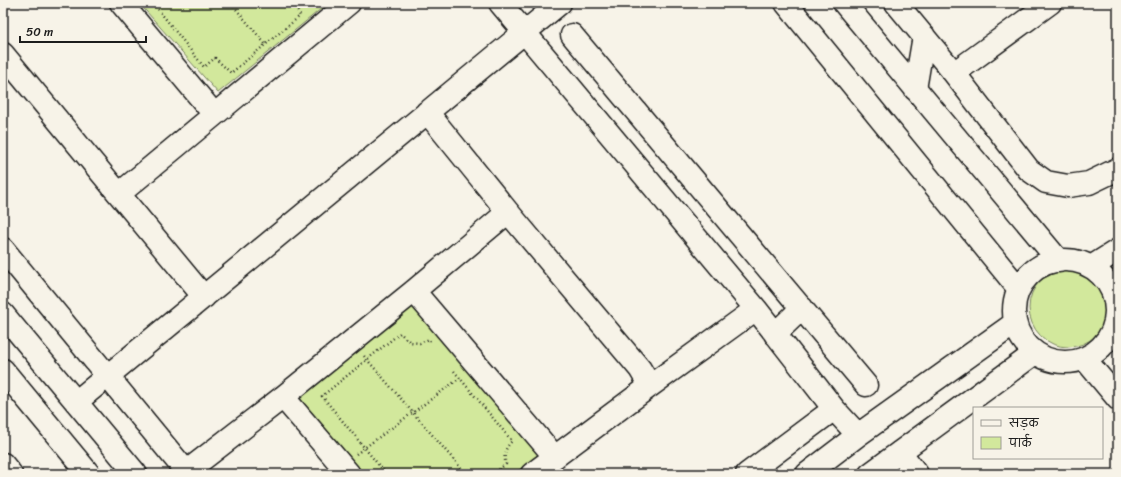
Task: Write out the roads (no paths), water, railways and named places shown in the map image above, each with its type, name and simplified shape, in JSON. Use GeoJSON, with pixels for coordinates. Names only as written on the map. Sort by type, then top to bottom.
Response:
{"type":"FeatureCollection","features":[{"type":"Feature","properties":{"kind":"street"},"geometry":{"type":"LineString","coordinates":[[121,3],[214,114]]}},
{"type":"Feature","properties":{"kind":"street"},"geometry":{"type":"LineString","coordinates":[[500,3],[756,310],[834,409],[858,435]]}},
{"type":"Feature","properties":{"kind":"street"},"geometry":{"type":"LineString","coordinates":[[76,402],[560,3]]}},
{"type":"Feature","properties":{"kind":"street"},"geometry":{"type":"LineString","coordinates":[[786,3],[1019,289]]}},
{"type":"Feature","properties":{"kind":"street"},"geometry":{"type":"LineString","coordinates":[[844,3],[1059,261]]}},
{"type":"Feature","properties":{"kind":"street"},"geometry":{"type":"LineString","coordinates":[[896,3],[954,73],[1029,170],[1046,182],[1068,186],[1089,183],[1118,169]]}},
{"type":"Feature","properties":{"kind":"street"},"geometry":{"type":"LineString","coordinates":[[954,73],[1050,3]]}},
{"type":"Feature","properties":{"kind":"street"},"geometry":{"type":"LineString","coordinates":[[119,194],[214,114],[272,53],[345,4]]}},
{"type":"Feature","properties":{"kind":"street"},"geometry":{"type":"LineString","coordinates":[[572,34],[866,385]]}},
{"type":"Feature","properties":{"kind":"street"},"geometry":{"type":"LineString","coordinates":[[915,89],[924,36]]}},
{"type":"Feature","properties":{"kind":"street"},"geometry":{"type":"LineString","coordinates":[[3,54],[204,297]]}},
{"type":"Feature","properties":{"kind":"street"},"geometry":{"type":"LineString","coordinates":[[427,112],[508,212],[640,368],[650,386]]}},
{"type":"Feature","properties":{"kind":"street"},"geometry":{"type":"LineString","coordinates":[[3,249],[187,473],[352,342],[508,212]]}},
{"type":"Feature","properties":{"kind":"street"},"geometry":{"type":"LineString","coordinates":[[1091,267],[1118,250]]}},
{"type":"Feature","properties":{"kind":"street"},"geometry":{"type":"LineString","coordinates":[[1059,261],[1076,262],[1091,267],[1104,278],[1113,293],[1117,308],[1115,337],[1095,352],[1084,358],[1068,362],[1050,360],[1035,352],[1026,344],[1015,324],[1015,300],[1019,289],[1026,278],[1035,270],[1046,264],[1059,261]]}},
{"type":"Feature","properties":{"kind":"street"},"geometry":{"type":"LineString","coordinates":[[414,291],[555,457]]}},
{"type":"Feature","properties":{"kind":"street"},"geometry":{"type":"LineString","coordinates":[[775,334],[802,308]]}},
{"type":"Feature","properties":{"kind":"street"},"geometry":{"type":"LineString","coordinates":[[532,474],[650,386],[756,310]]}},
{"type":"Feature","properties":{"kind":"street"},"geometry":{"type":"LineString","coordinates":[[3,314],[136,474]]}},
{"type":"Feature","properties":{"kind":"street"},"geometry":{"type":"LineString","coordinates":[[807,474],[858,435],[1015,324]]}},
{"type":"Feature","properties":{"kind":"street"},"geometry":{"type":"LineString","coordinates":[[870,474],[1035,352]]}},
{"type":"Feature","properties":{"kind":"street"},"geometry":{"type":"LineString","coordinates":[[1084,358],[1118,399]]}},
{"type":"Feature","properties":{"kind":"street"},"geometry":{"type":"LineString","coordinates":[[3,370],[88,474]]}},
{"type":"Feature","properties":{"kind":"street"},"geometry":{"type":"LineString","coordinates":[[283,397],[345,469]]}},
{"type":"Feature","properties":{"kind":"street"},"geometry":{"type":"LineString","coordinates":[[746,474],[834,409]]}},
{"type":"Feature","properties":{"kind":"street"},"geometry":{"type":"LineString","coordinates":[[900,452],[917,474]]}},
{"type":"Feature","properties":{"kind":"street"},"geometry":{"type":"LineString","coordinates":[[3,464],[12,474]]}}]}
